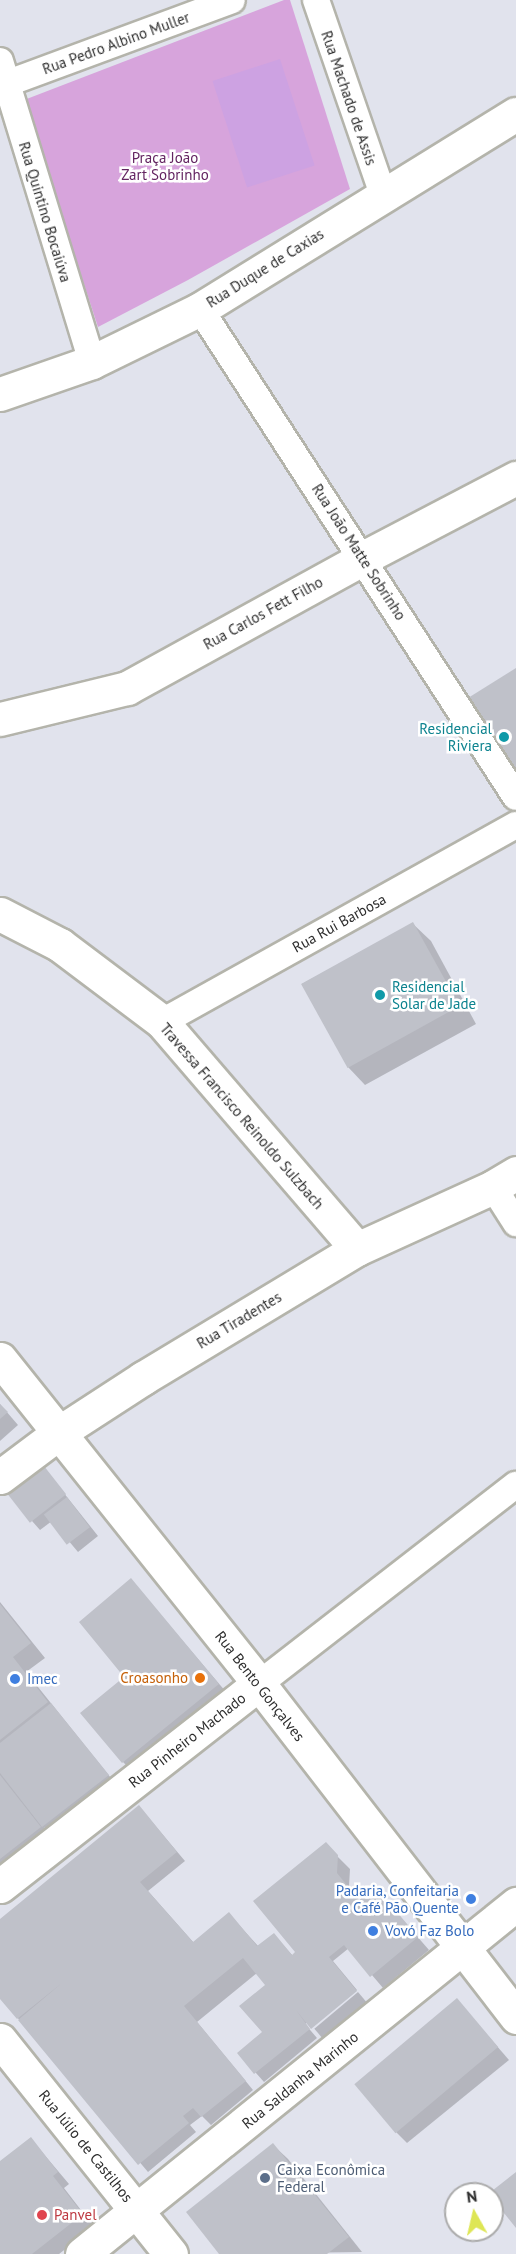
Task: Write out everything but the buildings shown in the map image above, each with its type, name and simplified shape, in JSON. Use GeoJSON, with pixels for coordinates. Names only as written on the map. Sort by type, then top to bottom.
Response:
{"type":"FeatureCollection","features":[{"type":"Feature","properties":{"kind":"street","name":"Rua Pedro Albino Muller"},"geometry":{"type":"LineString","coordinates":[[2,77],[232,0]]}},
{"type":"Feature","properties":{"kind":"street","name":"Rua Machado de Assis"},"geometry":{"type":"LineString","coordinates":[[316,0],[383,195]]}},
{"type":"Feature","properties":{"kind":"street","name":"Rua Quintino Bocaiúva"},"geometry":{"type":"LineString","coordinates":[[2,77],[92,362]]}},
{"type":"Feature","properties":{"kind":"street","name":"Rua Duque de Caxias"},"geometry":{"type":"LineString","coordinates":[[0,394],[92,362],[200,309],[516,114]]}},
{"type":"Feature","properties":{"kind":"street","name":"Rua João Matte Sobrinho"},"geometry":{"type":"LineString","coordinates":[[200,309],[516,797]]}},
{"type":"Feature","properties":{"kind":"street","name":"Rua Carlos Fett Filho"},"geometry":{"type":"LineString","coordinates":[[0,719],[127,688],[363,558],[516,478]]}},
{"type":"Feature","properties":{"kind":"street","name":"Rua Rui Barbosa"},"geometry":{"type":"LineString","coordinates":[[162,1022],[516,825]]}},
{"type":"Feature","properties":{"kind":"street","name":"Travessa Francisco Reinoldo Sulzbach"},"geometry":{"type":"LineString","coordinates":[[0,914],[60,945],[162,1022],[357,1249]]}},
{"type":"Feature","properties":{"kind":"street","name":"Rua Tiradentes"},"geometry":{"type":"LineString","coordinates":[[0,1477],[60,1432],[143,1377],[357,1249],[505,1180]]}},
{"type":"Feature","properties":{"kind":"street"},"geometry":{"type":"LineString","coordinates":[[505,1180],[516,1223]]}},
{"type":"Feature","properties":{"kind":"street","name":"Rua Bento Gonçalves"},"geometry":{"type":"LineString","coordinates":[[0,1359],[259,1684],[516,2017]]}},
{"type":"Feature","properties":{"kind":"street","name":"Rua Pinheiro Machado"},"geometry":{"type":"LineString","coordinates":[[0,1886],[516,1485]]}},
{"type":"Feature","properties":{"kind":"street","name":"Rua Saldanha Marinho"},"geometry":{"type":"LineString","coordinates":[[82,2254],[516,1904]]}},
{"type":"Feature","properties":{"kind":"street","name":"Rua Júlio de Castilhos"},"geometry":{"type":"LineString","coordinates":[[0,2040],[171,2254]]}},
{"type":"Feature","properties":{"kind":"green space","name":"Praça João Zart Sobrinho"},"geometry":{"type":"Polygon","coordinates":[[[284,0],[290,0],[350,189],[188,280],[98,327],[24,100],[284,0]]]}},
{"type":"Feature","properties":{"kind":"shaded area"},"geometry":{"type":"Polygon","coordinates":[[[280,59],[315,166],[247,187],[212,81],[280,59]]]}},
{"type":"Feature","properties":{"kind":"place","name":"Residencial Riviera"},"geometry":{"type":"Point","coordinates":[504,737]}},
{"type":"Feature","properties":{"kind":"place","name":"Residencial Solar de Jade"},"geometry":{"type":"Point","coordinates":[380,995]}},
{"type":"Feature","properties":{"kind":"place","name":"Croasonho"},"geometry":{"type":"Point","coordinates":[200,1678]}},
{"type":"Feature","properties":{"kind":"place","name":"Imec"},"geometry":{"type":"Point","coordinates":[15,1679]}},
{"type":"Feature","properties":{"kind":"place","name":"Padaria, Confeitaria e Café Pão Quente"},"geometry":{"type":"Point","coordinates":[471,1899]}},
{"type":"Feature","properties":{"kind":"place","name":"Vovó Faz Bolo"},"geometry":{"type":"Point","coordinates":[373,1931]}},
{"type":"Feature","properties":{"kind":"place","name":"Caixa Econômica Federal"},"geometry":{"type":"Point","coordinates":[265,2178]}},
{"type":"Feature","properties":{"kind":"place","name":"Panvel"},"geometry":{"type":"Point","coordinates":[42,2215]}}]}
